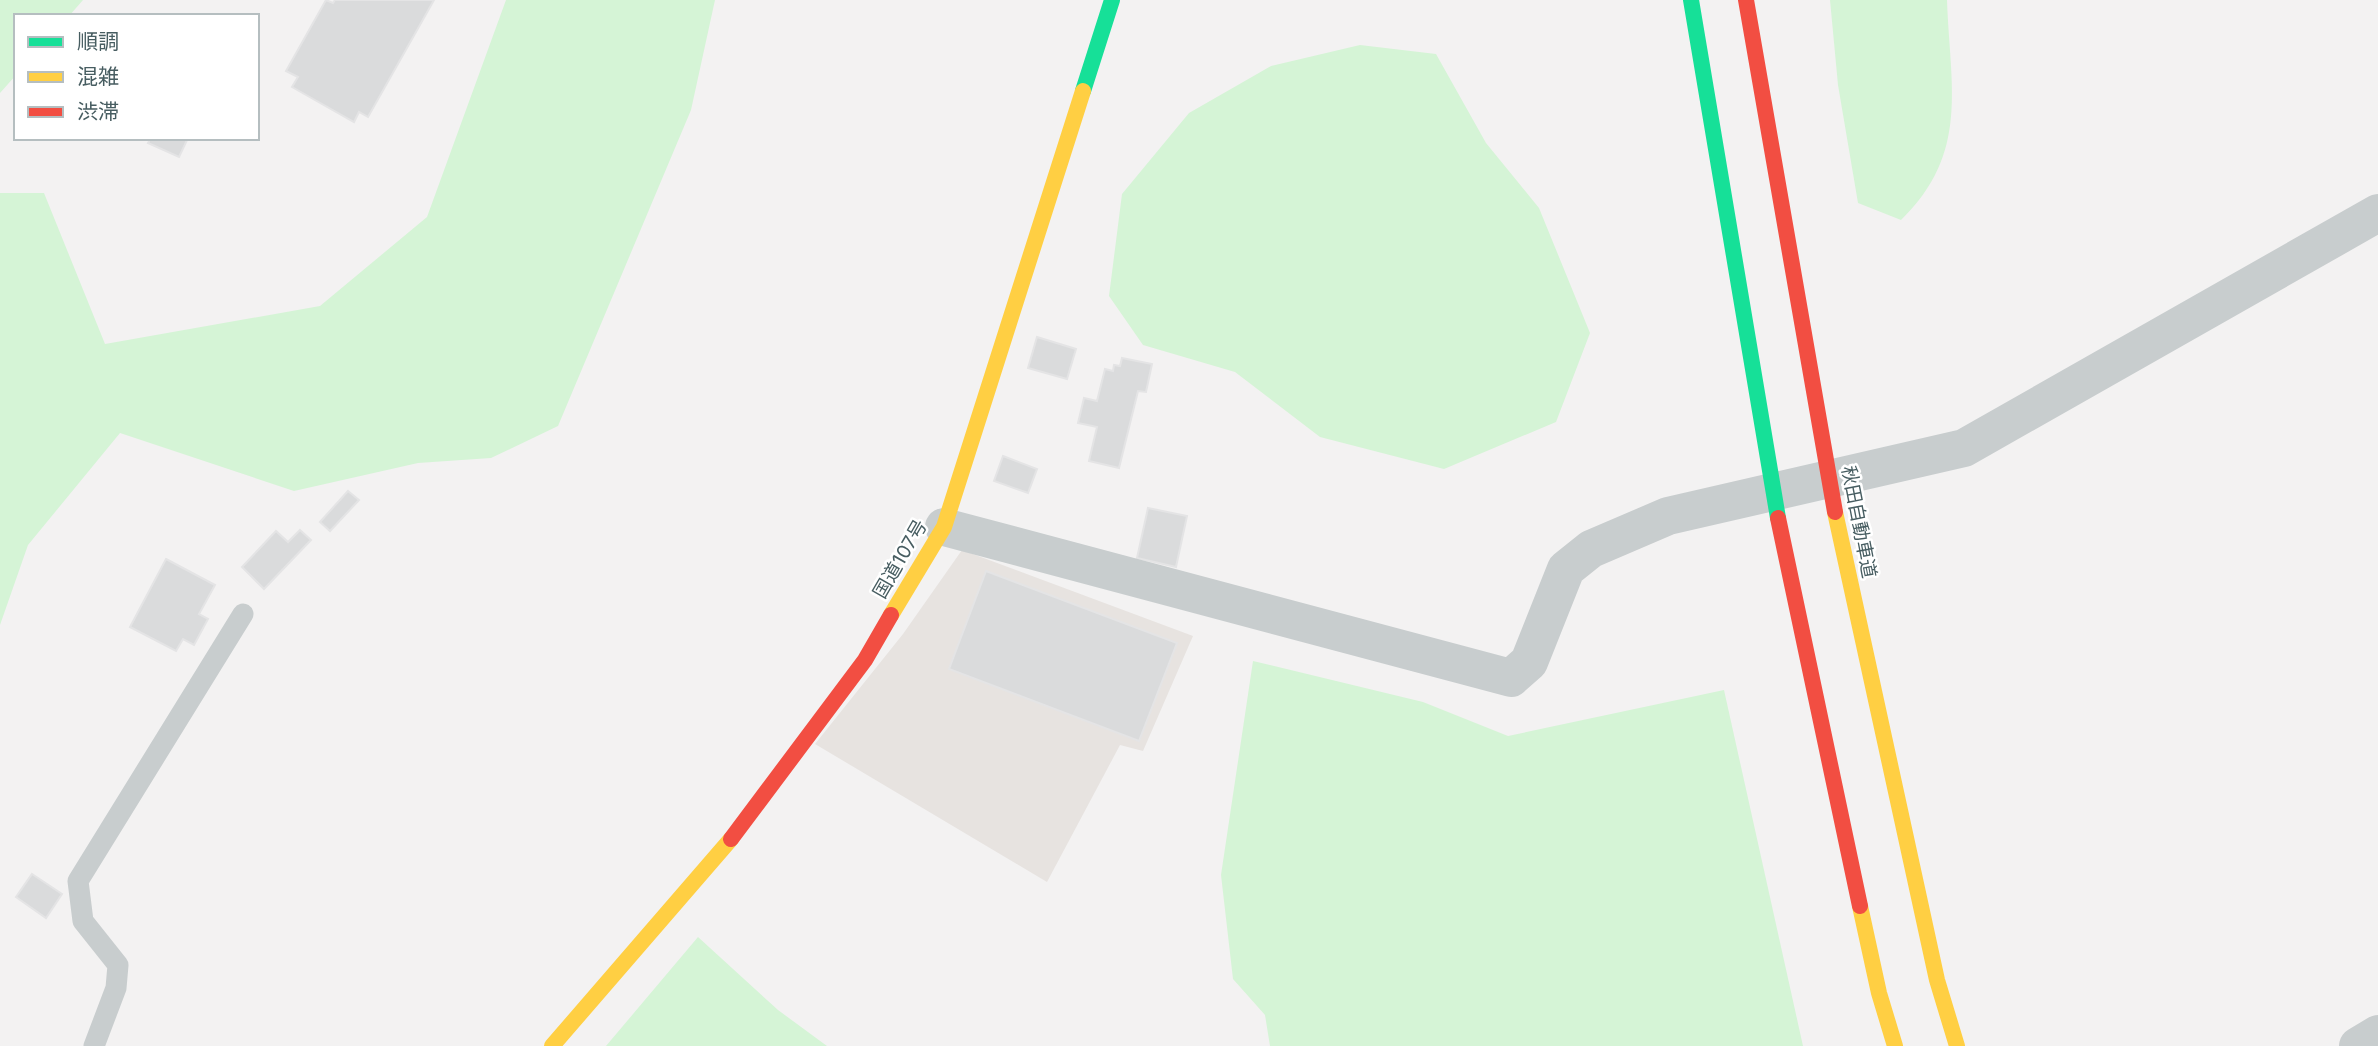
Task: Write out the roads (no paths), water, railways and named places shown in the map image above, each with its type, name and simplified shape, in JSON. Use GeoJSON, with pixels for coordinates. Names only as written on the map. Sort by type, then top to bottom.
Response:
{"type":"FeatureCollection","features":[{"type":"Feature","properties":{"kind":"highway","name":"国道107号"},"geometry":{"type":"LineString","coordinates":[[552,1046],[729,842],[865,660],[944,527],[1112,0]]}},
{"type":"Feature","properties":{"kind":"highway"},"geometry":{"type":"LineString","coordinates":[[1691,0],[1784,554],[1879,993],[1895,1046]]}},
{"type":"Feature","properties":{"kind":"highway","name":"秋田自動車道"},"geometry":{"type":"LineString","coordinates":[[1746,0],[1840,544],[1937,979],[1957,1046]]}},
{"type":"Feature","properties":{"kind":"street"},"geometry":{"type":"LineString","coordinates":[[944,527],[1511,678],[1529,662],[1566,569],[1591,549],[1668,516],[1964,448],[2378,213]]}},
{"type":"Feature","properties":{"kind":"street"},"geometry":{"type":"LineString","coordinates":[[2358,1046],[2378,1034]]}},
{"type":"Feature","properties":{"kind":"lane"},"geometry":{"type":"LineString","coordinates":[[94,1046],[116,988],[118,965],[83,921],[78,881],[243,614]]}}]}
